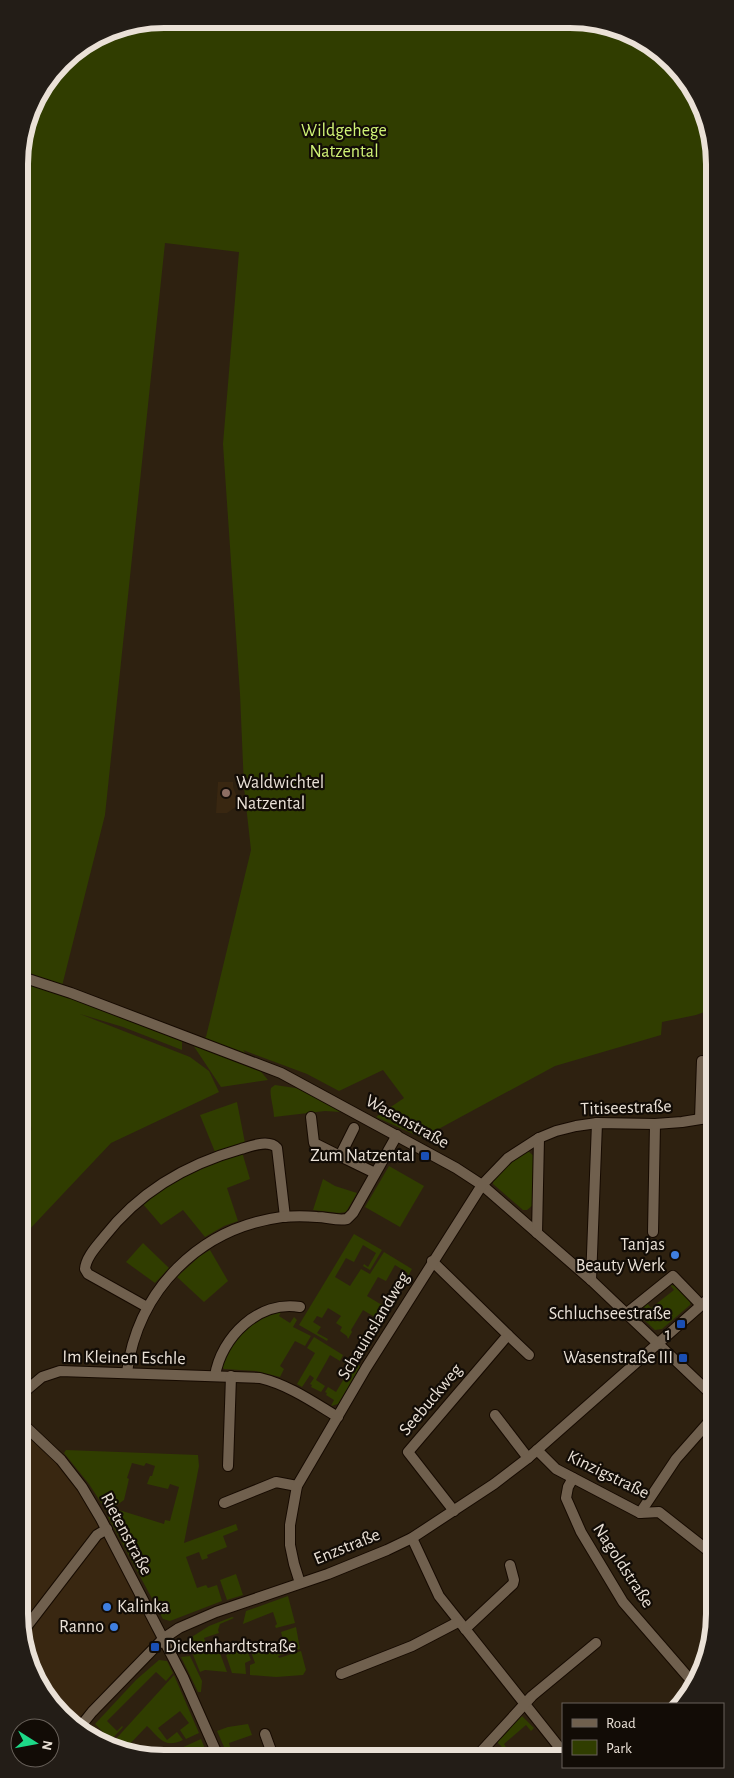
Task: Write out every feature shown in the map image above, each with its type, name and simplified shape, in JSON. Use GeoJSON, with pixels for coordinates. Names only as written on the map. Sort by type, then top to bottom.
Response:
{"type":"FeatureCollection","features":[{"type":"Feature","properties":{"kind":"street","name":"Wasenstraße"},"geometry":{"type":"LineString","coordinates":[[28,979],[71,993],[281,1073],[443,1161],[482,1185],[591,1280],[706,1389]]}},
{"type":"Feature","properties":{"kind":"street"},"geometry":{"type":"LineString","coordinates":[[700,1119],[702,1061]]}},
{"type":"Feature","properties":{"kind":"street"},"geometry":{"type":"LineString","coordinates":[[311,1118],[314,1143],[375,1173]]}},
{"type":"Feature","properties":{"kind":"street","name":"Titiseestraße"},"geometry":{"type":"LineString","coordinates":[[482,1185],[508,1158],[539,1138],[556,1131],[597,1123],[655,1124],[706,1118]]}},
{"type":"Feature","properties":{"kind":"street"},"geometry":{"type":"LineString","coordinates":[[591,1280],[597,1123]]}},
{"type":"Feature","properties":{"kind":"street"},"geometry":{"type":"LineString","coordinates":[[653,1232],[655,1124]]}},
{"type":"Feature","properties":{"kind":"street"},"geometry":{"type":"LineString","coordinates":[[340,1156],[354,1128]]}},
{"type":"Feature","properties":{"kind":"street"},"geometry":{"type":"LineString","coordinates":[[127,1372],[130,1351],[138,1326],[147,1307],[164,1281],[185,1259],[211,1241],[243,1226],[284,1216],[347,1219],[353,1213],[397,1135]]}},
{"type":"Feature","properties":{"kind":"street"},"geometry":{"type":"LineString","coordinates":[[537,1233],[539,1138]]}},
{"type":"Feature","properties":{"kind":"street"},"geometry":{"type":"LineString","coordinates":[[147,1307],[88,1274],[84,1269],[85,1263],[98,1244],[124,1213],[165,1181],[217,1155],[249,1146],[274,1144],[277,1148],[284,1216]]}},
{"type":"Feature","properties":{"kind":"street","name":"Schauinslandweg"},"geometry":{"type":"LineString","coordinates":[[300,1583],[290,1545],[290,1525],[297,1486],[366,1368],[432,1261],[482,1185]]}},
{"type":"Feature","properties":{"kind":"street"},"geometry":{"type":"LineString","coordinates":[[432,1261],[528,1355]]}},
{"type":"Feature","properties":{"kind":"street"},"geometry":{"type":"LineString","coordinates":[[627,1313],[673,1276],[701,1306]]}},
{"type":"Feature","properties":{"kind":"street","name":"Enzstraße"},"geometry":{"type":"LineString","coordinates":[[164,1638],[179,1628],[216,1612],[344,1567],[412,1538],[494,1484],[528,1458],[706,1301]]}},
{"type":"Feature","properties":{"kind":"street"},"geometry":{"type":"LineString","coordinates":[[216,1376],[217,1363],[223,1350],[242,1326],[257,1316],[275,1308],[289,1305],[300,1307]]}},
{"type":"Feature","properties":{"kind":"street","name":"Seebuckweg"},"geometry":{"type":"LineString","coordinates":[[454,1511],[408,1452],[508,1335]]}},
{"type":"Feature","properties":{"kind":"street","name":"Im Kleinen Eschle"},"geometry":{"type":"LineString","coordinates":[[28,1389],[42,1377],[60,1371],[260,1378],[277,1382],[338,1417]]}},
{"type":"Feature","properties":{"kind":"street"},"geometry":{"type":"LineString","coordinates":[[228,1466],[231,1376]]}},
{"type":"Feature","properties":{"kind":"street"},"geometry":{"type":"LineString","coordinates":[[495,1415],[528,1458]]}},
{"type":"Feature","properties":{"kind":"street"},"geometry":{"type":"LineString","coordinates":[[640,1513],[676,1459],[706,1425]]}},
{"type":"Feature","properties":{"kind":"street","name":"Rietenstraße"},"geometry":{"type":"LineString","coordinates":[[28,1429],[72,1473],[107,1529],[164,1638],[215,1750]]}},
{"type":"Feature","properties":{"kind":"street","name":"Kinzigstraße"},"geometry":{"type":"LineString","coordinates":[[537,1450],[556,1469],[640,1513],[659,1512],[706,1549]]}},
{"type":"Feature","properties":{"kind":"street","name":"Nagoldstraße"},"geometry":{"type":"LineString","coordinates":[[573,1478],[568,1486],[566,1498],[581,1532],[623,1602],[691,1677]]}},
{"type":"Feature","properties":{"kind":"street"},"geometry":{"type":"LineString","coordinates":[[224,1503],[276,1482],[297,1486]]}},
{"type":"Feature","properties":{"kind":"street"},"geometry":{"type":"LineString","coordinates":[[29,1624],[97,1535],[107,1529]]}},
{"type":"Feature","properties":{"kind":"street"},"geometry":{"type":"LineString","coordinates":[[412,1538],[439,1596],[561,1750]]}},
{"type":"Feature","properties":{"kind":"street"},"geometry":{"type":"LineString","coordinates":[[341,1674],[462,1625],[513,1584],[514,1580],[510,1565]]}},
{"type":"Feature","properties":{"kind":"street"},"geometry":{"type":"LineString","coordinates":[[83,1723],[164,1638]]}},
{"type":"Feature","properties":{"kind":"street"},"geometry":{"type":"LineString","coordinates":[[483,1750],[524,1704],[596,1643]]}},
{"type":"Feature","properties":{"kind":"street"},"geometry":{"type":"LineString","coordinates":[[265,1734],[270,1750]]}},
{"type":"Feature","properties":{"kind":"shaded area","name":"Waldwichtel Natzental"},"geometry":{"type":"Polygon","coordinates":[[[218,782],[233,782],[233,787],[240,804],[227,813],[216,813],[218,782]]]}},
{"type":"Feature","properties":{"kind":"shaded area"},"geometry":{"type":"Polygon","coordinates":[[[28,1428],[61,1460],[107,1529],[164,1638],[83,1724],[67,1711],[46,1683],[32,1650],[29,1632],[28,1428]]]}},
{"type":"Feature","properties":{"kind":"green space","name":"Wildgehege Natzental"},"geometry":{"type":"Polygon","coordinates":[[[571,28],[597,30],[614,35],[646,50],[673,74],[684,88],[696,111],[702,128],[705,146],[706,1011],[662,1022],[661,1035],[555,1066],[422,1138],[376,1117],[404,1098],[383,1070],[339,1091],[307,1074],[243,1050],[268,1080],[221,1087],[193,1045],[206,1037],[251,850],[244,787],[240,694],[223,444],[239,252],[165,243],[105,815],[62,986],[182,1041],[182,1050],[123,1027],[80,1014],[190,1057],[209,1071],[219,1092],[111,1143],[28,1231],[28,1145],[32,1126],[28,1139],[28,154],[32,128],[38,111],[50,88],[74,61],[88,50],[128,32],[146,29],[571,28]]]}},
{"type":"Feature","properties":{"kind":"green space"},"geometry":{"type":"Polygon","coordinates":[[[275,1085],[302,1089],[342,1112],[325,1111],[274,1117],[271,1088],[275,1085]]]}},
{"type":"Feature","properties":{"kind":"green space"},"geometry":{"type":"Polygon","coordinates":[[[237,1102],[245,1143],[215,1152],[200,1115],[237,1102]]]}},
{"type":"Feature","properties":{"kind":"green space"},"geometry":{"type":"Polygon","coordinates":[[[528,1151],[535,1157],[533,1205],[527,1210],[523,1210],[493,1184],[493,1180],[513,1158],[528,1151]]]}},
{"type":"Feature","properties":{"kind":"green space"},"geometry":{"type":"Polygon","coordinates":[[[242,1152],[250,1179],[227,1188],[238,1221],[224,1226],[205,1237],[183,1210],[161,1225],[142,1203],[177,1179],[242,1152]]]}},
{"type":"Feature","properties":{"kind":"green space"},"geometry":{"type":"Polygon","coordinates":[[[389,1166],[424,1186],[400,1227],[365,1207],[389,1166]]]}},
{"type":"Feature","properties":{"kind":"green space"},"geometry":{"type":"Polygon","coordinates":[[[323,1179],[335,1186],[357,1193],[346,1212],[313,1210],[323,1179]]]}},
{"type":"Feature","properties":{"kind":"green space"},"geometry":{"type":"Polygon","coordinates":[[[354,1234],[382,1250],[370,1270],[363,1266],[364,1264],[368,1267],[376,1253],[363,1245],[354,1262],[346,1258],[335,1277],[350,1286],[361,1269],[370,1274],[384,1252],[412,1269],[401,1288],[395,1284],[400,1286],[408,1273],[395,1265],[386,1281],[378,1277],[367,1296],[382,1305],[387,1298],[389,1302],[387,1316],[383,1314],[374,1328],[378,1319],[363,1310],[348,1339],[340,1331],[342,1327],[336,1323],[341,1316],[328,1308],[322,1318],[317,1316],[313,1322],[321,1327],[317,1333],[328,1339],[327,1341],[299,1325],[354,1234]]]}},
{"type":"Feature","properties":{"kind":"green space"},"geometry":{"type":"Polygon","coordinates":[[[143,1243],[169,1268],[155,1283],[126,1262],[143,1243]]]}},
{"type":"Feature","properties":{"kind":"green space"},"geometry":{"type":"Polygon","coordinates":[[[210,1250],[228,1281],[204,1302],[177,1277],[200,1256],[210,1250]]]}},
{"type":"Feature","properties":{"kind":"green space"},"geometry":{"type":"Polygon","coordinates":[[[670,1285],[677,1286],[691,1300],[690,1305],[662,1329],[655,1330],[641,1317],[640,1311],[647,1303],[651,1308],[674,1290],[670,1285]]]}},
{"type":"Feature","properties":{"kind":"green space"},"geometry":{"type":"Polygon","coordinates":[[[282,1310],[279,1316],[290,1323],[294,1317],[297,1320],[293,1327],[311,1336],[305,1346],[295,1341],[280,1366],[284,1369],[280,1377],[256,1371],[224,1369],[222,1367],[231,1346],[244,1330],[262,1318],[282,1310]]]}},
{"type":"Feature","properties":{"kind":"green space"},"geometry":{"type":"Polygon","coordinates":[[[314,1337],[343,1355],[340,1361],[330,1355],[316,1380],[325,1386],[321,1392],[311,1387],[312,1385],[310,1384],[314,1378],[310,1375],[302,1387],[297,1384],[315,1353],[307,1348],[314,1337]]]}},
{"type":"Feature","properties":{"kind":"green space"},"geometry":{"type":"Polygon","coordinates":[[[346,1357],[361,1367],[338,1404],[331,1406],[334,1400],[326,1395],[327,1393],[325,1392],[328,1387],[336,1392],[351,1367],[343,1362],[346,1357]]]}},
{"type":"Feature","properties":{"kind":"green space"},"geometry":{"type":"Polygon","coordinates":[[[66,1450],[198,1455],[199,1466],[184,1543],[236,1524],[238,1530],[223,1536],[227,1547],[207,1555],[208,1558],[202,1560],[199,1552],[186,1557],[197,1588],[206,1585],[208,1588],[217,1585],[222,1601],[170,1621],[163,1619],[108,1517],[119,1510],[164,1524],[165,1520],[170,1521],[179,1487],[170,1484],[168,1489],[147,1484],[155,1466],[146,1463],[144,1466],[132,1463],[127,1478],[129,1479],[124,1500],[107,1512],[89,1484],[64,1453],[66,1450]]]}},
{"type":"Feature","properties":{"kind":"green space"},"geometry":{"type":"Polygon","coordinates":[[[236,1574],[243,1595],[227,1600],[220,1580],[236,1574]]]}},
{"type":"Feature","properties":{"kind":"green space"},"geometry":{"type":"Polygon","coordinates":[[[288,1596],[295,1623],[276,1628],[277,1624],[273,1612],[243,1624],[246,1611],[288,1596]]]}},
{"type":"Feature","properties":{"kind":"green space"},"geometry":{"type":"Polygon","coordinates":[[[232,1617],[234,1618],[220,1624],[219,1633],[204,1638],[209,1651],[218,1648],[227,1672],[205,1670],[200,1672],[187,1640],[209,1626],[232,1617]]]}},
{"type":"Feature","properties":{"kind":"green space"},"geometry":{"type":"Polygon","coordinates":[[[296,1627],[300,1649],[278,1656],[279,1658],[301,1651],[306,1670],[303,1675],[276,1677],[250,1675],[250,1665],[255,1663],[250,1649],[272,1641],[274,1646],[284,1643],[281,1632],[296,1627]]]}},
{"type":"Feature","properties":{"kind":"green space"},"geometry":{"type":"Polygon","coordinates":[[[238,1647],[240,1652],[247,1650],[251,1660],[245,1663],[246,1674],[232,1673],[226,1655],[231,1653],[230,1650],[238,1647]]]}},
{"type":"Feature","properties":{"kind":"green space"},"geometry":{"type":"Polygon","coordinates":[[[190,1656],[202,1681],[201,1692],[198,1692],[181,1657],[190,1656]]]}},
{"type":"Feature","properties":{"kind":"green space"},"geometry":{"type":"Polygon","coordinates":[[[159,1660],[167,1661],[173,1673],[166,1681],[156,1672],[107,1721],[117,1731],[123,1727],[111,1740],[95,1724],[136,1680],[159,1660]]]}},
{"type":"Feature","properties":{"kind":"green space"},"geometry":{"type":"Polygon","coordinates":[[[174,1675],[199,1733],[186,1739],[180,1730],[189,1723],[180,1711],[158,1728],[167,1740],[177,1732],[183,1740],[167,1743],[147,1726],[128,1746],[114,1741],[174,1675]]]}},
{"type":"Feature","properties":{"kind":"green space"},"geometry":{"type":"Polygon","coordinates":[[[522,1716],[534,1728],[531,1731],[526,1725],[504,1744],[508,1750],[505,1750],[497,1742],[522,1716]]]}},
{"type":"Feature","properties":{"kind":"green space"},"geometry":{"type":"Polygon","coordinates":[[[248,1724],[252,1735],[229,1743],[231,1750],[225,1750],[217,1731],[248,1724]]]}},
{"type":"Feature","properties":{"kind":"green space"},"geometry":{"type":"Polygon","coordinates":[[[94,1726],[105,1737],[95,1732],[91,1729],[94,1726]]]}},
{"type":"Feature","properties":{"kind":"green space"},"geometry":{"type":"Polygon","coordinates":[[[201,1739],[206,1750],[173,1750],[201,1739]]]}},
{"type":"Feature","properties":{"kind":"place","name":"Waldwichtel Natzental"},"geometry":{"type":"Point","coordinates":[226,793]}},
{"type":"Feature","properties":{"kind":"place","name":"Zum Natzental"},"geometry":{"type":"Point","coordinates":[425,1156]}},
{"type":"Feature","properties":{"kind":"place","name":"Tanjas Beauty Werk"},"geometry":{"type":"Point","coordinates":[675,1255]}},
{"type":"Feature","properties":{"kind":"place","name":"Schluchseestraße 1"},"geometry":{"type":"Point","coordinates":[681,1324]}},
{"type":"Feature","properties":{"kind":"place","name":"Wasenstraße III"},"geometry":{"type":"Point","coordinates":[683,1358]}},
{"type":"Feature","properties":{"kind":"place","name":"Kalinka"},"geometry":{"type":"Point","coordinates":[107,1607]}},
{"type":"Feature","properties":{"kind":"place","name":"Ranno"},"geometry":{"type":"Point","coordinates":[114,1627]}},
{"type":"Feature","properties":{"kind":"place","name":"Dickenhardtstraße"},"geometry":{"type":"Point","coordinates":[155,1647]}}]}
